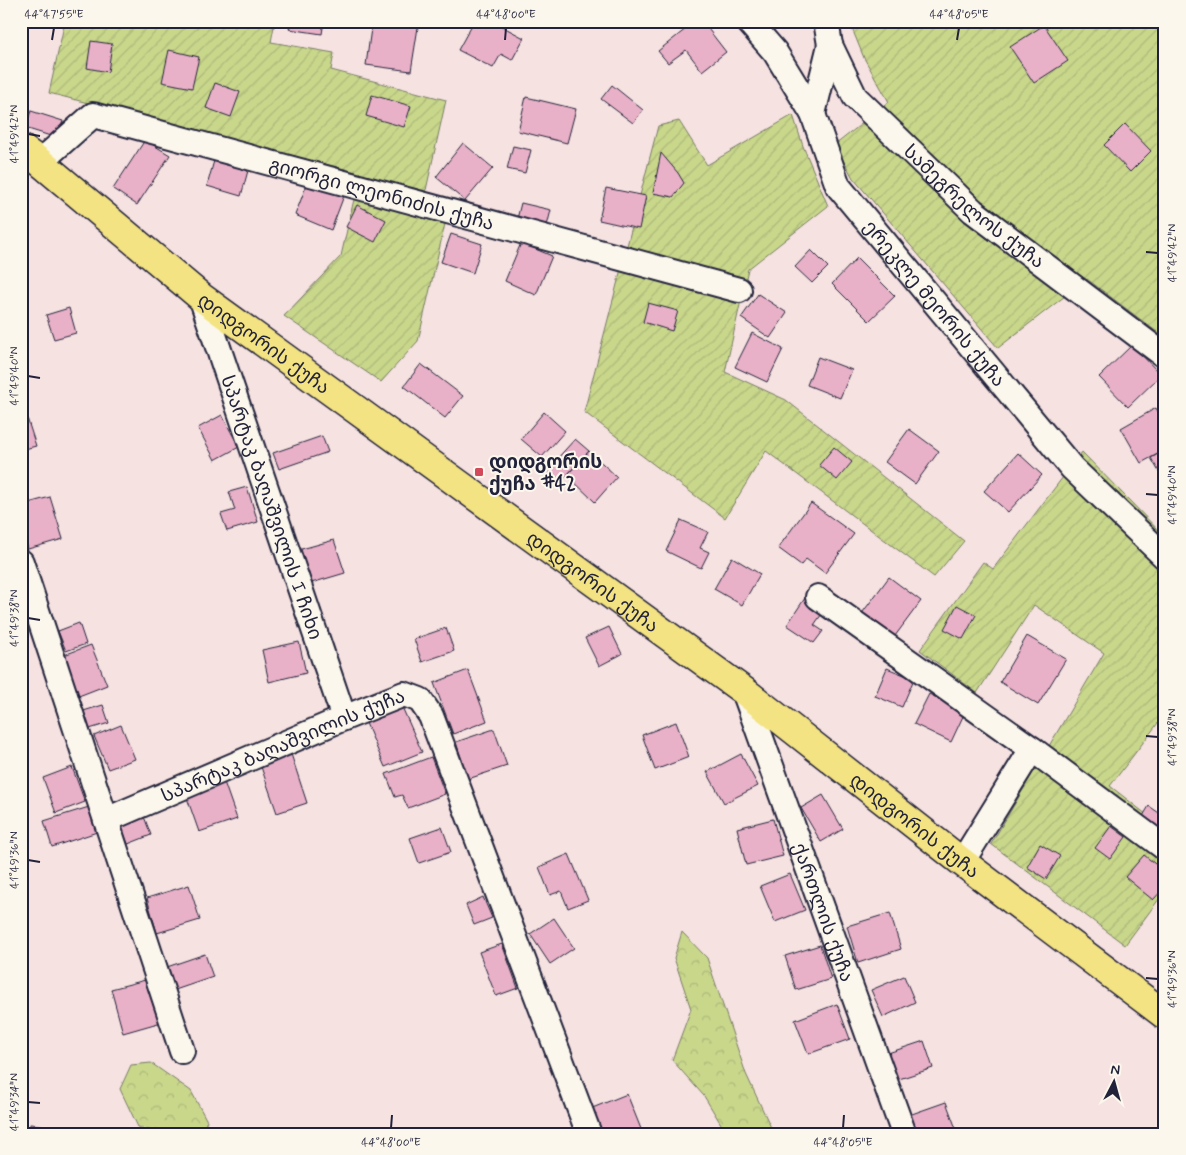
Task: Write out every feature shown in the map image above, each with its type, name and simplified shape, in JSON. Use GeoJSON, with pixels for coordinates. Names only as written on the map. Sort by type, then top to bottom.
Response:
{"type":"FeatureCollection","features":[{"type":"Feature","properties":{"kind":"highway","name":"დიდგორის ქუჩა"},"geometry":{"type":"LineString","coordinates":[[30,155],[201,297],[744,691],[962,862],[1165,1015]]}},
{"type":"Feature","properties":{"kind":"street","name":"ერეკლე მეორის ქუჩა"},"geometry":{"type":"LineString","coordinates":[[748,21],[775,52],[813,114],[838,186],[1072,468],[1165,557]]}},
{"type":"Feature","properties":{"kind":"street","name":"სამეგრელოს ქუჩა"},"geometry":{"type":"LineString","coordinates":[[826,21],[830,45],[854,97],[972,211],[1165,356]]}},
{"type":"Feature","properties":{"kind":"street"},"geometry":{"type":"LineString","coordinates":[[813,114],[830,45]]}},
{"type":"Feature","properties":{"kind":"street","name":"გიორგი ლეონიძის ქუჩა"},"geometry":{"type":"LineString","coordinates":[[30,155],[93,115],[739,290]]}},
{"type":"Feature","properties":{"kind":"street","name":"სპარტაკ ბაღაშვილის I ჩიხი"},"geometry":{"type":"LineString","coordinates":[[201,297],[344,718]]}},
{"type":"Feature","properties":{"kind":"street"},"geometry":{"type":"LineString","coordinates":[[21,562],[182,1051]]}},
{"type":"Feature","properties":{"kind":"street"},"geometry":{"type":"LineString","coordinates":[[818,597],[1032,749],[1165,848]]}},
{"type":"Feature","properties":{"kind":"street","name":"ქართლის ქუჩა"},"geometry":{"type":"LineString","coordinates":[[744,691],[904,1134]]}},
{"type":"Feature","properties":{"kind":"street","name":"სპარტაკ ბაღაშვილის ქუჩა"},"geometry":{"type":"LineString","coordinates":[[106,820],[404,694],[420,700],[431,716],[589,1134]]}},
{"type":"Feature","properties":{"kind":"street"},"geometry":{"type":"LineString","coordinates":[[962,862],[1032,749]]}},
{"type":"Feature","properties":{"kind":"green space"},"geometry":{"type":"Polygon","coordinates":[[[65,21],[275,21],[271,42],[334,53],[331,70],[446,100],[420,217],[445,224],[418,341],[381,382],[284,316],[341,256],[360,173],[49,93],[65,21]]]}},
{"type":"Feature","properties":{"kind":"green space"},"geometry":{"type":"Polygon","coordinates":[[[849,21],[1165,21],[1165,338],[1087,279],[998,348],[853,178],[835,145],[889,102],[864,58],[849,21]]]}},
{"type":"Feature","properties":{"kind":"green space"},"geometry":{"type":"Polygon","coordinates":[[[793,115],[803,146],[828,206],[748,269],[725,372],[786,400],[964,541],[934,577],[766,451],[725,518],[584,412],[658,126],[679,121],[707,165],[793,115]]]}},
{"type":"Feature","properties":{"kind":"green space"},"geometry":{"type":"Polygon","coordinates":[[[1082,452],[1165,537],[1165,719],[1158,723],[1110,786],[1165,829],[1165,891],[1125,945],[991,844],[1104,653],[1034,605],[977,693],[920,650],[983,562],[993,569],[1082,452]]]}},
{"type":"Feature","properties":{"kind":"green space"},"geometry":{"type":"Polygon","coordinates":[[[682,932],[707,958],[746,1074],[774,1134],[727,1134],[704,1096],[672,1060],[691,1009],[674,958],[682,932]]]}},
{"type":"Feature","properties":{"kind":"green space"},"geometry":{"type":"Polygon","coordinates":[[[151,1063],[191,1091],[207,1121],[200,1134],[164,1134],[138,1127],[120,1089],[131,1065],[151,1063]]]}},
{"type":"Feature","properties":{"kind":"building"},"geometry":{"type":"Polygon","coordinates":[[[291,21],[324,21],[322,34],[289,29],[291,21]]]}},
{"type":"Feature","properties":{"kind":"building"},"geometry":{"type":"Polygon","coordinates":[[[372,21],[419,21],[411,71],[366,65],[372,21]]]}},
{"type":"Feature","properties":{"kind":"building"},"geometry":{"type":"Polygon","coordinates":[[[474,21],[492,21],[524,38],[512,60],[501,54],[493,68],[458,50],[474,21]]]}},
{"type":"Feature","properties":{"kind":"building"},"geometry":{"type":"Polygon","coordinates":[[[696,21],[702,21],[726,52],[702,71],[686,50],[668,63],[658,51],[696,21]]]}},
{"type":"Feature","properties":{"kind":"building"},"geometry":{"type":"Polygon","coordinates":[[[1044,25],[1068,61],[1034,83],[1010,47],[1044,25]]]}},
{"type":"Feature","properties":{"kind":"building"},"geometry":{"type":"Polygon","coordinates":[[[91,41],[112,44],[108,72],[87,68],[91,41]]]}},
{"type":"Feature","properties":{"kind":"building"},"geometry":{"type":"Polygon","coordinates":[[[169,50],[199,57],[192,88],[162,82],[169,50]]]}},
{"type":"Feature","properties":{"kind":"building"},"geometry":{"type":"Polygon","coordinates":[[[215,83],[240,92],[231,117],[206,108],[215,83]]]}},
{"type":"Feature","properties":{"kind":"building"},"geometry":{"type":"Polygon","coordinates":[[[612,85],[643,110],[633,123],[601,99],[612,85]]]}},
{"type":"Feature","properties":{"kind":"building"},"geometry":{"type":"Polygon","coordinates":[[[372,95],[411,106],[404,127],[366,116],[372,95]]]}},
{"type":"Feature","properties":{"kind":"building"},"geometry":{"type":"Polygon","coordinates":[[[526,97],[576,109],[567,143],[518,131],[526,97]]]}},
{"type":"Feature","properties":{"kind":"building"},"geometry":{"type":"Polygon","coordinates":[[[31,111],[63,121],[57,138],[25,128],[31,111]]]}},
{"type":"Feature","properties":{"kind":"building"},"geometry":{"type":"Polygon","coordinates":[[[1125,124],[1151,151],[1130,172],[1104,145],[1125,124]]]}},
{"type":"Feature","properties":{"kind":"building"},"geometry":{"type":"Polygon","coordinates":[[[145,140],[170,155],[137,205],[113,189],[145,140]]]}},
{"type":"Feature","properties":{"kind":"building"},"geometry":{"type":"Polygon","coordinates":[[[463,143],[493,168],[465,201],[436,177],[463,143]]]}},
{"type":"Feature","properties":{"kind":"building"},"geometry":{"type":"Polygon","coordinates":[[[513,146],[531,150],[525,173],[507,169],[513,146]]]}},
{"type":"Feature","properties":{"kind":"building"},"geometry":{"type":"Polygon","coordinates":[[[661,153],[684,183],[673,197],[653,193],[661,153]]]}},
{"type":"Feature","properties":{"kind":"building"},"geometry":{"type":"Polygon","coordinates":[[[215,157],[249,167],[241,196],[207,186],[215,157]]]}},
{"type":"Feature","properties":{"kind":"building"},"geometry":{"type":"Polygon","coordinates":[[[309,179],[345,193],[331,230],[295,215],[309,179]]]}},
{"type":"Feature","properties":{"kind":"building"},"geometry":{"type":"Polygon","coordinates":[[[606,188],[646,196],[639,229],[599,220],[606,188]]]}},
{"type":"Feature","properties":{"kind":"building"},"geometry":{"type":"Polygon","coordinates":[[[521,203],[551,210],[547,226],[517,219],[521,203]]]}},
{"type":"Feature","properties":{"kind":"building"},"geometry":{"type":"Polygon","coordinates":[[[357,205],[386,220],[375,242],[346,227],[357,205]]]}},
{"type":"Feature","properties":{"kind":"building"},"geometry":{"type":"Polygon","coordinates":[[[451,234],[482,244],[473,273],[441,262],[451,234]]]}},
{"type":"Feature","properties":{"kind":"building"},"geometry":{"type":"Polygon","coordinates":[[[521,243],[552,256],[536,295],[505,281],[521,243]]]}},
{"type":"Feature","properties":{"kind":"building"},"geometry":{"type":"Polygon","coordinates":[[[811,250],[828,267],[812,283],[795,267],[811,250]]]}},
{"type":"Feature","properties":{"kind":"building"},"geometry":{"type":"Polygon","coordinates":[[[857,258],[895,296],[869,321],[832,284],[857,258]]]}},
{"type":"Feature","properties":{"kind":"building"},"geometry":{"type":"Polygon","coordinates":[[[758,294],[787,313],[770,338],[741,318],[758,294]]]}},
{"type":"Feature","properties":{"kind":"building"},"geometry":{"type":"Polygon","coordinates":[[[648,303],[678,311],[672,331],[643,322],[648,303]]]}},
{"type":"Feature","properties":{"kind":"building"},"geometry":{"type":"Polygon","coordinates":[[[69,308],[76,333],[54,339],[46,315],[69,308]]]}},
{"type":"Feature","properties":{"kind":"building"},"geometry":{"type":"Polygon","coordinates":[[[752,333],[783,349],[767,382],[735,367],[752,333]]]}},
{"type":"Feature","properties":{"kind":"building"},"geometry":{"type":"Polygon","coordinates":[[[1132,345],[1161,375],[1128,407],[1099,377],[1132,345]]]}},
{"type":"Feature","properties":{"kind":"building"},"geometry":{"type":"Polygon","coordinates":[[[818,357],[852,370],[840,398],[807,385],[818,357]]]}},
{"type":"Feature","properties":{"kind":"building"},"geometry":{"type":"Polygon","coordinates":[[[421,364],[463,396],[445,418],[404,386],[421,364]]]}},
{"type":"Feature","properties":{"kind":"building"},"geometry":{"type":"Polygon","coordinates":[[[1156,408],[1165,424],[1165,450],[1141,463],[1121,428],[1156,408]]]}},
{"type":"Feature","properties":{"kind":"building"},"geometry":{"type":"Polygon","coordinates":[[[544,412],[565,431],[542,457],[521,439],[544,412]]]}},
{"type":"Feature","properties":{"kind":"building"},"geometry":{"type":"Polygon","coordinates":[[[222,415],[239,447],[215,460],[198,428],[222,415]]]}},
{"type":"Feature","properties":{"kind":"building"},"geometry":{"type":"Polygon","coordinates":[[[27,418],[36,446],[21,450],[21,420],[27,418]]]}},
{"type":"Feature","properties":{"kind":"building"},"geometry":{"type":"Polygon","coordinates":[[[909,429],[939,451],[915,484],[885,462],[909,429]]]}},
{"type":"Feature","properties":{"kind":"building"},"geometry":{"type":"Polygon","coordinates":[[[322,436],[328,452],[279,469],[273,453],[322,436]]]}},
{"type":"Feature","properties":{"kind":"building"},"geometry":{"type":"Polygon","coordinates":[[[575,439],[589,451],[559,484],[545,472],[575,439]]]}},
{"type":"Feature","properties":{"kind":"building"},"geometry":{"type":"Polygon","coordinates":[[[834,447],[852,462],[837,480],[819,465],[834,447]]]}},
{"type":"Feature","properties":{"kind":"building"},"geometry":{"type":"Polygon","coordinates":[[[1165,450],[1165,482],[1151,458],[1165,450]]]}},
{"type":"Feature","properties":{"kind":"building"},"geometry":{"type":"Polygon","coordinates":[[[589,451],[617,477],[595,502],[567,475],[589,451]]]}},
{"type":"Feature","properties":{"kind":"building"},"geometry":{"type":"Polygon","coordinates":[[[1018,453],[1042,475],[1008,512],[984,491],[1018,453]]]}},
{"type":"Feature","properties":{"kind":"building"},"geometry":{"type":"Polygon","coordinates":[[[247,487],[258,522],[227,531],[221,514],[235,510],[229,492],[247,487]]]}},
{"type":"Feature","properties":{"kind":"building"},"geometry":{"type":"Polygon","coordinates":[[[50,497],[63,539],[28,549],[21,526],[21,505],[50,497]]]}},
{"type":"Feature","properties":{"kind":"building"},"geometry":{"type":"Polygon","coordinates":[[[811,503],[854,534],[825,573],[806,559],[801,565],[778,548],[811,503]]]}},
{"type":"Feature","properties":{"kind":"building"},"geometry":{"type":"Polygon","coordinates":[[[681,520],[708,532],[700,548],[709,552],[701,568],[666,551],[681,520]]]}},
{"type":"Feature","properties":{"kind":"building"},"geometry":{"type":"Polygon","coordinates":[[[334,540],[345,573],[308,584],[298,550],[334,540]]]}},
{"type":"Feature","properties":{"kind":"building"},"geometry":{"type":"Polygon","coordinates":[[[732,557],[760,574],[742,605],[714,589],[732,557]]]}},
{"type":"Feature","properties":{"kind":"building"},"geometry":{"type":"Polygon","coordinates":[[[889,577],[921,601],[892,640],[860,616],[889,577]]]}},
{"type":"Feature","properties":{"kind":"building"},"geometry":{"type":"Polygon","coordinates":[[[805,598],[824,611],[814,625],[823,631],[814,643],[787,625],[805,598]]]}},
{"type":"Feature","properties":{"kind":"building"},"geometry":{"type":"Polygon","coordinates":[[[957,605],[976,615],[963,639],[944,629],[957,605]]]}},
{"type":"Feature","properties":{"kind":"building"},"geometry":{"type":"Polygon","coordinates":[[[79,623],[86,644],[66,651],[58,631],[79,623]]]}},
{"type":"Feature","properties":{"kind":"building"},"geometry":{"type":"Polygon","coordinates":[[[609,627],[622,654],[599,666],[585,638],[609,627]]]}},
{"type":"Feature","properties":{"kind":"building"},"geometry":{"type":"Polygon","coordinates":[[[446,628],[454,651],[422,662],[414,639],[446,628]]]}},
{"type":"Feature","properties":{"kind":"building"},"geometry":{"type":"Polygon","coordinates":[[[1027,636],[1066,659],[1038,705],[1000,682],[1027,636]]]}},
{"type":"Feature","properties":{"kind":"building"},"geometry":{"type":"Polygon","coordinates":[[[299,642],[306,673],[269,682],[262,650],[299,642]]]}},
{"type":"Feature","properties":{"kind":"building"},"geometry":{"type":"Polygon","coordinates":[[[91,645],[107,685],[71,699],[56,658],[91,645]]]}},
{"type":"Feature","properties":{"kind":"building"},"geometry":{"type":"Polygon","coordinates":[[[887,668],[914,679],[902,707],[875,696],[887,668]]]}},
{"type":"Feature","properties":{"kind":"building"},"geometry":{"type":"Polygon","coordinates":[[[468,670],[487,721],[453,734],[434,683],[468,670]]]}},
{"type":"Feature","properties":{"kind":"building"},"geometry":{"type":"Polygon","coordinates":[[[929,694],[965,712],[951,742],[914,724],[929,694]]]}},
{"type":"Feature","properties":{"kind":"building"},"geometry":{"type":"Polygon","coordinates":[[[103,705],[109,723],[83,731],[77,713],[103,705]]]}},
{"type":"Feature","properties":{"kind":"building"},"geometry":{"type":"Polygon","coordinates":[[[402,707],[422,752],[385,767],[366,723],[402,707]]]}},
{"type":"Feature","properties":{"kind":"building"},"geometry":{"type":"Polygon","coordinates":[[[676,722],[689,757],[655,770],[642,735],[676,722]]]}},
{"type":"Feature","properties":{"kind":"building"},"geometry":{"type":"Polygon","coordinates":[[[121,725],[135,759],[108,769],[94,736],[121,725]]]}},
{"type":"Feature","properties":{"kind":"building"},"geometry":{"type":"Polygon","coordinates":[[[494,729],[507,766],[468,779],[456,742],[494,729]]]}},
{"type":"Feature","properties":{"kind":"building"},"geometry":{"type":"Polygon","coordinates":[[[291,754],[307,803],[277,813],[260,764],[291,754]]]}},
{"type":"Feature","properties":{"kind":"building"},"geometry":{"type":"Polygon","coordinates":[[[741,754],[758,786],[724,803],[707,772],[741,754]]]}},
{"type":"Feature","properties":{"kind":"building"},"geometry":{"type":"Polygon","coordinates":[[[431,757],[445,794],[408,808],[402,795],[395,797],[386,774],[431,757]]]}},
{"type":"Feature","properties":{"kind":"building"},"geometry":{"type":"Polygon","coordinates":[[[72,767],[85,802],[56,813],[43,778],[72,767]]]}},
{"type":"Feature","properties":{"kind":"building"},"geometry":{"type":"Polygon","coordinates":[[[224,782],[237,819],[199,832],[186,795],[224,782]]]}},
{"type":"Feature","properties":{"kind":"building"},"geometry":{"type":"Polygon","coordinates":[[[823,795],[843,829],[821,842],[801,808],[823,795]]]}},
{"type":"Feature","properties":{"kind":"building"},"geometry":{"type":"Polygon","coordinates":[[[1149,806],[1165,817],[1159,827],[1143,816],[1149,806]]]}},
{"type":"Feature","properties":{"kind":"building"},"geometry":{"type":"Polygon","coordinates":[[[89,807],[97,832],[52,847],[44,821],[89,807]]]}},
{"type":"Feature","properties":{"kind":"building"},"geometry":{"type":"Polygon","coordinates":[[[143,814],[151,835],[128,844],[120,823],[143,814]]]}},
{"type":"Feature","properties":{"kind":"building"},"geometry":{"type":"Polygon","coordinates":[[[773,819],[783,856],[746,865],[737,828],[773,819]]]}},
{"type":"Feature","properties":{"kind":"building"},"geometry":{"type":"Polygon","coordinates":[[[1111,826],[1126,837],[1110,859],[1095,848],[1111,826]]]}},
{"type":"Feature","properties":{"kind":"building"},"geometry":{"type":"Polygon","coordinates":[[[442,827],[451,852],[419,863],[410,838],[442,827]]]}},
{"type":"Feature","properties":{"kind":"building"},"geometry":{"type":"Polygon","coordinates":[[[1040,844],[1060,856],[1046,879],[1027,867],[1040,844]]]}},
{"type":"Feature","properties":{"kind":"building"},"geometry":{"type":"Polygon","coordinates":[[[569,854],[588,900],[568,908],[561,891],[550,895],[539,867],[569,854]]]}},
{"type":"Feature","properties":{"kind":"building"},"geometry":{"type":"Polygon","coordinates":[[[1144,855],[1165,872],[1165,887],[1153,900],[1125,877],[1144,855]]]}},
{"type":"Feature","properties":{"kind":"building"},"geometry":{"type":"Polygon","coordinates":[[[790,874],[805,910],[775,922],[760,886],[790,874]]]}},
{"type":"Feature","properties":{"kind":"building"},"geometry":{"type":"Polygon","coordinates":[[[189,885],[200,920],[157,933],[147,898],[189,885]]]}},
{"type":"Feature","properties":{"kind":"building"},"geometry":{"type":"Polygon","coordinates":[[[483,897],[492,918],[474,925],[466,905],[483,897]]]}},
{"type":"Feature","properties":{"kind":"building"},"geometry":{"type":"Polygon","coordinates":[[[890,913],[901,949],[858,963],[847,926],[890,913]]]}},
{"type":"Feature","properties":{"kind":"building"},"geometry":{"type":"Polygon","coordinates":[[[554,918],[574,948],[550,964],[530,934],[554,918]]]}},
{"type":"Feature","properties":{"kind":"building"},"geometry":{"type":"Polygon","coordinates":[[[502,944],[518,988],[496,996],[479,952],[502,944]]]}},
{"type":"Feature","properties":{"kind":"building"},"geometry":{"type":"Polygon","coordinates":[[[820,945],[831,979],[796,990],[785,956],[820,945]]]}},
{"type":"Feature","properties":{"kind":"building"},"geometry":{"type":"Polygon","coordinates":[[[205,954],[213,977],[175,990],[167,967],[205,954]]]}},
{"type":"Feature","properties":{"kind":"building"},"geometry":{"type":"Polygon","coordinates":[[[904,976],[915,1002],[883,1017],[871,990],[904,976]]]}},
{"type":"Feature","properties":{"kind":"building"},"geometry":{"type":"Polygon","coordinates":[[[153,978],[165,1021],[123,1033],[111,989],[153,978]]]}},
{"type":"Feature","properties":{"kind":"building"},"geometry":{"type":"Polygon","coordinates":[[[837,1004],[850,1039],[808,1054],[795,1020],[837,1004]]]}},
{"type":"Feature","properties":{"kind":"building"},"geometry":{"type":"Polygon","coordinates":[[[924,1041],[933,1068],[896,1080],[888,1053],[924,1041]]]}},
{"type":"Feature","properties":{"kind":"building"},"geometry":{"type":"Polygon","coordinates":[[[627,1094],[643,1134],[594,1134],[585,1111],[627,1094]]]}},
{"type":"Feature","properties":{"kind":"building"},"geometry":{"type":"Polygon","coordinates":[[[946,1102],[958,1134],[916,1134],[909,1115],[946,1102]]]}},
{"type":"Feature","properties":{"kind":"building"},"geometry":{"type":"Polygon","coordinates":[[[30,1124],[64,1128],[63,1134],[29,1134],[30,1124]]]}},
{"type":"Feature","properties":{"kind":"place","name":"დიდგორის ქუჩა #42"},"geometry":{"type":"Point","coordinates":[479,472]}}]}
